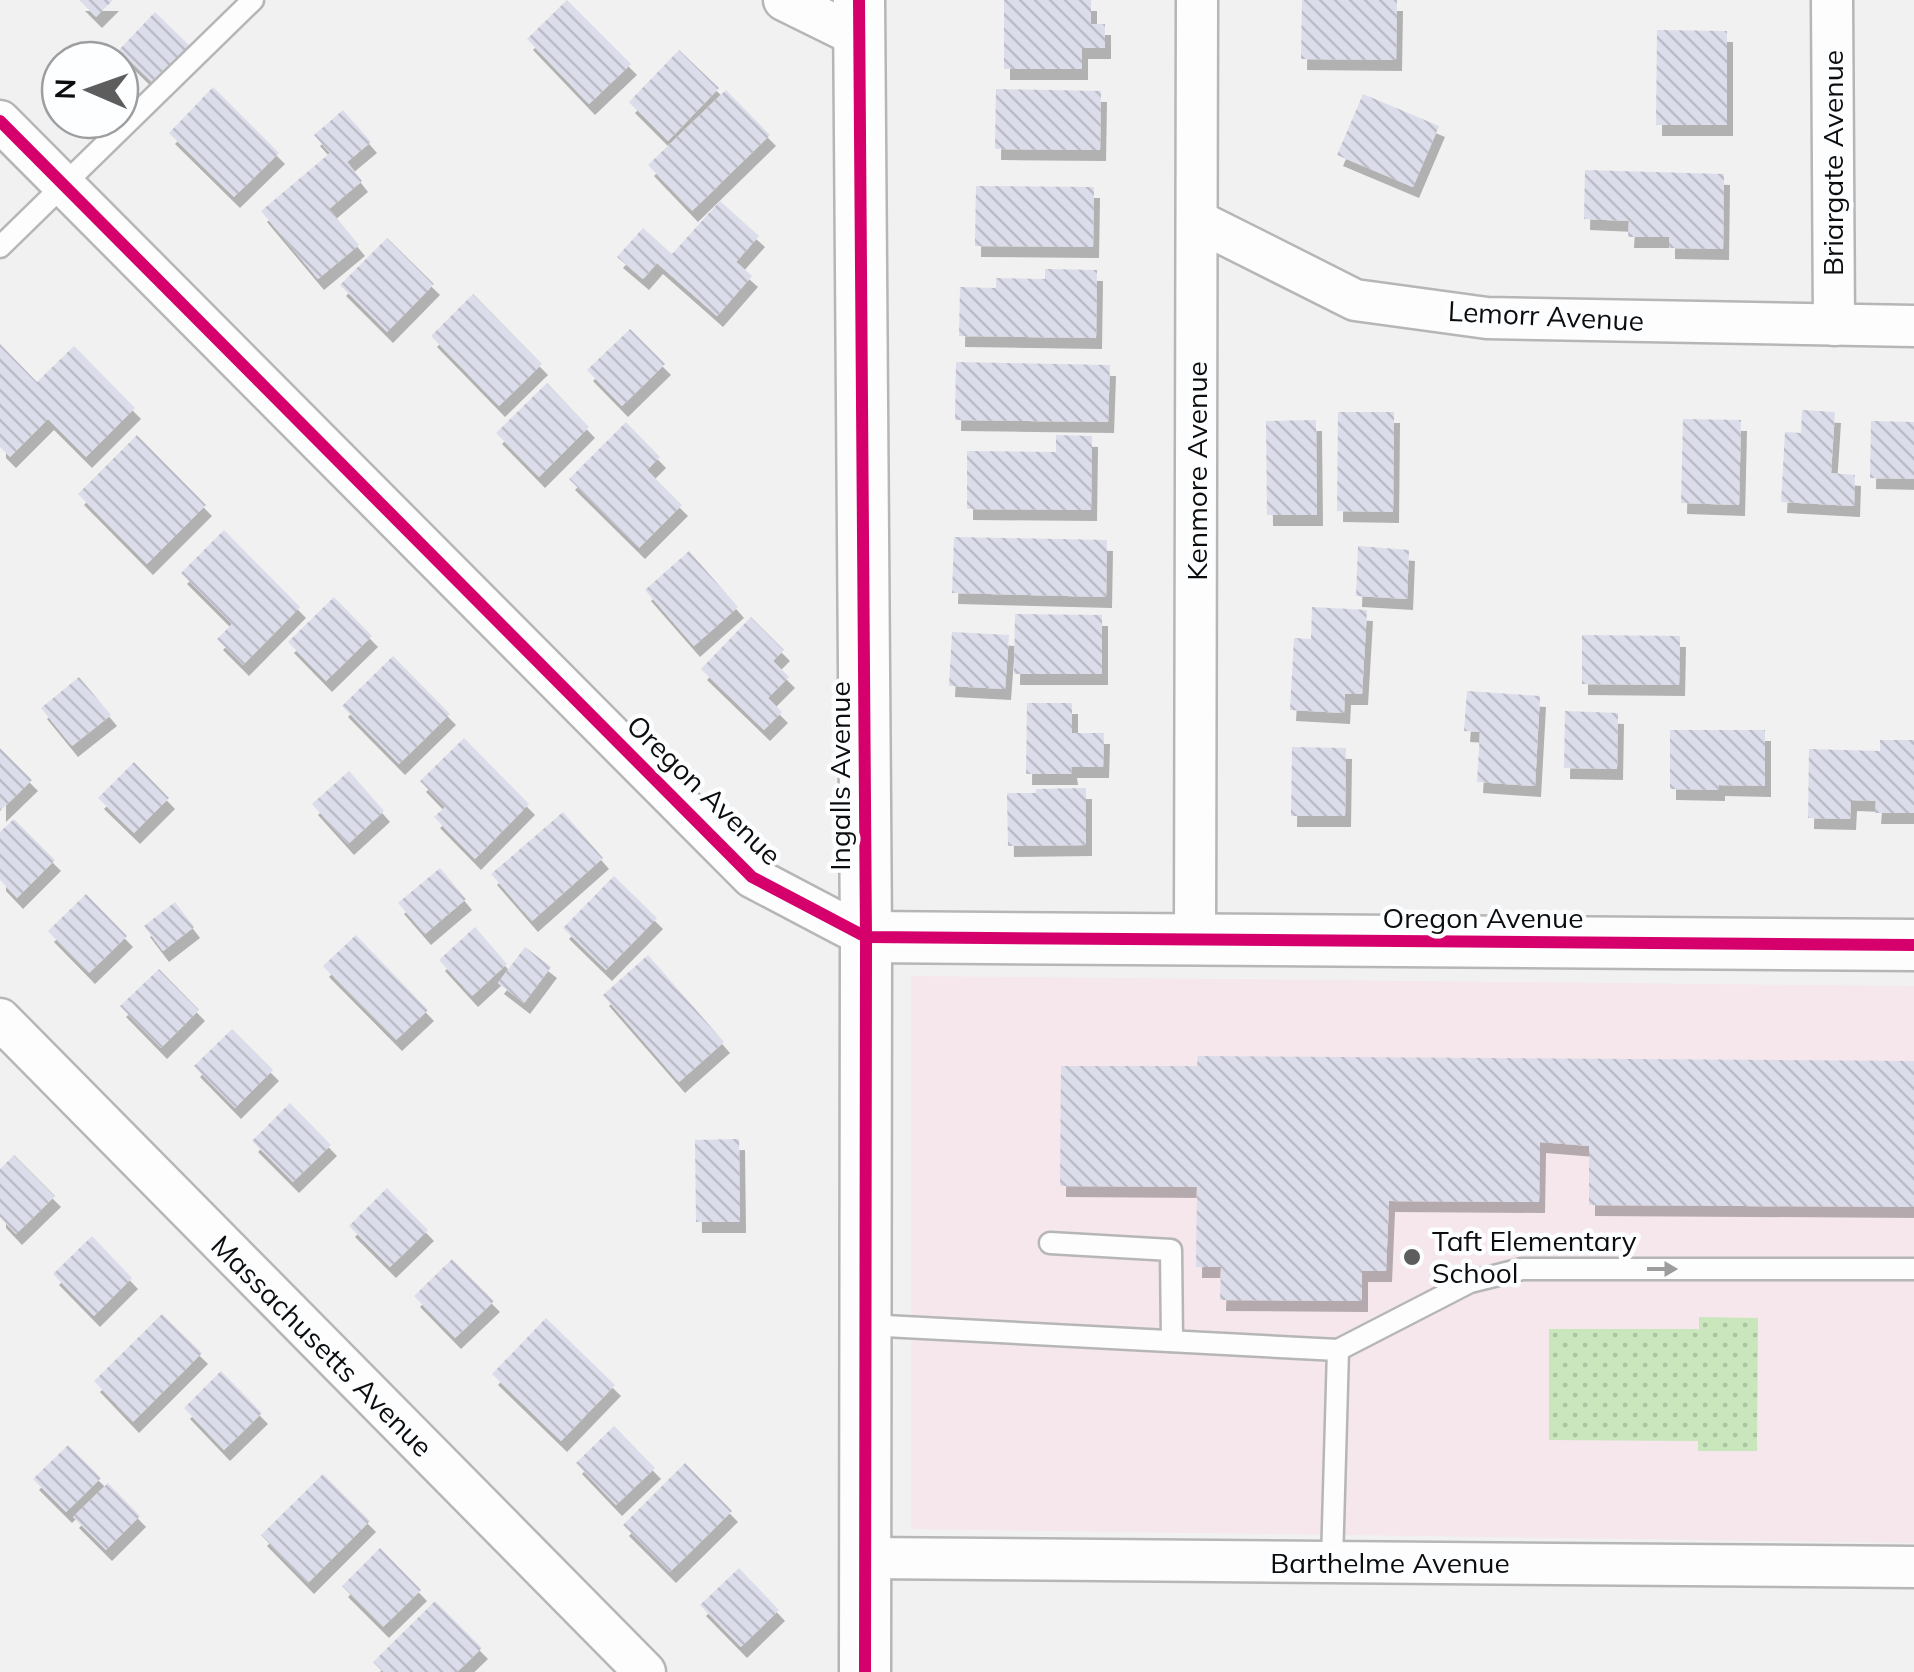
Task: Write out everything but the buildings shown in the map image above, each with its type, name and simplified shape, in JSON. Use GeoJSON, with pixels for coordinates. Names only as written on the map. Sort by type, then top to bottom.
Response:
{"type":"FeatureCollection","features":[{"type":"Feature","properties":{"kind":"street"},"geometry":{"type":"LineString","coordinates":[[784,0],[859,18]]}},
{"type":"Feature","properties":{"kind":"street","name":"Kenmore Avenue"},"geometry":{"type":"LineString","coordinates":[[1194,942],[1197,0]]}},
{"type":"Feature","properties":{"kind":"street","name":"Briargate Avenue"},"geometry":{"type":"LineString","coordinates":[[1832,0],[1834,325]]}},
{"type":"Feature","properties":{"kind":"street","name":"Ingalls Avenue"},"geometry":{"type":"LineString","coordinates":[[859,18],[866,937],[866,1672]]}},
{"type":"Feature","properties":{"kind":"street","name":"Oregon Avenue"},"geometry":{"type":"LineString","coordinates":[[0,122],[752,878],[866,937],[1914,945]]}},
{"type":"Feature","properties":{"kind":"street","name":"Lemorr Avenue"},"geometry":{"type":"LineString","coordinates":[[1198,221],[1355,300],[1487,318],[1914,326]]}},
{"type":"Feature","properties":{"kind":"street","name":"Massachusetts Avenue"},"geometry":{"type":"LineString","coordinates":[[0,1019],[645,1672]]}},
{"type":"Feature","properties":{"kind":"street","name":"Barthelme Avenue"},"geometry":{"type":"LineString","coordinates":[[866,1558],[1914,1567]]}},
{"type":"Feature","properties":{"kind":"lane"},"geometry":{"type":"LineString","coordinates":[[0,247],[253,0]]}},
{"type":"Feature","properties":{"kind":"lane"},"geometry":{"type":"LineString","coordinates":[[1050,1243],[1171,1250],[1172,1342]]}},
{"type":"Feature","properties":{"kind":"lane"},"geometry":{"type":"LineString","coordinates":[[866,1325],[1338,1350],[1470,1282],[1522,1269],[1914,1269]]}},
{"type":"Feature","properties":{"kind":"lane"},"geometry":{"type":"LineString","coordinates":[[1332,1562],[1338,1350]]}},
{"type":"Feature","properties":{"kind":"shaded area","name":"Taft Elementary School"},"geometry":{"type":"Polygon","coordinates":[[[911,976],[1914,986],[1914,1543],[911,1529],[911,976]]]}},
{"type":"Feature","properties":{"kind":"green space"},"geometry":{"type":"Polygon","coordinates":[[[1699,1317],[1758,1318],[1757,1451],[1698,1451],[1698,1441],[1549,1440],[1549,1329],[1699,1329],[1699,1317]]]}},
{"type":"Feature","properties":{"kind":"cycle path"},"geometry":{"type":"LineString","coordinates":[[859,0],[866,937],[865,1672]]}},
{"type":"Feature","properties":{"kind":"cycle path"},"geometry":{"type":"LineString","coordinates":[[0,121],[752,877],[866,937],[1914,945]]}},
{"type":"Feature","properties":{"kind":"place","name":"Taft Elementary School"},"geometry":{"type":"Point","coordinates":[1412,1257]}}]}
